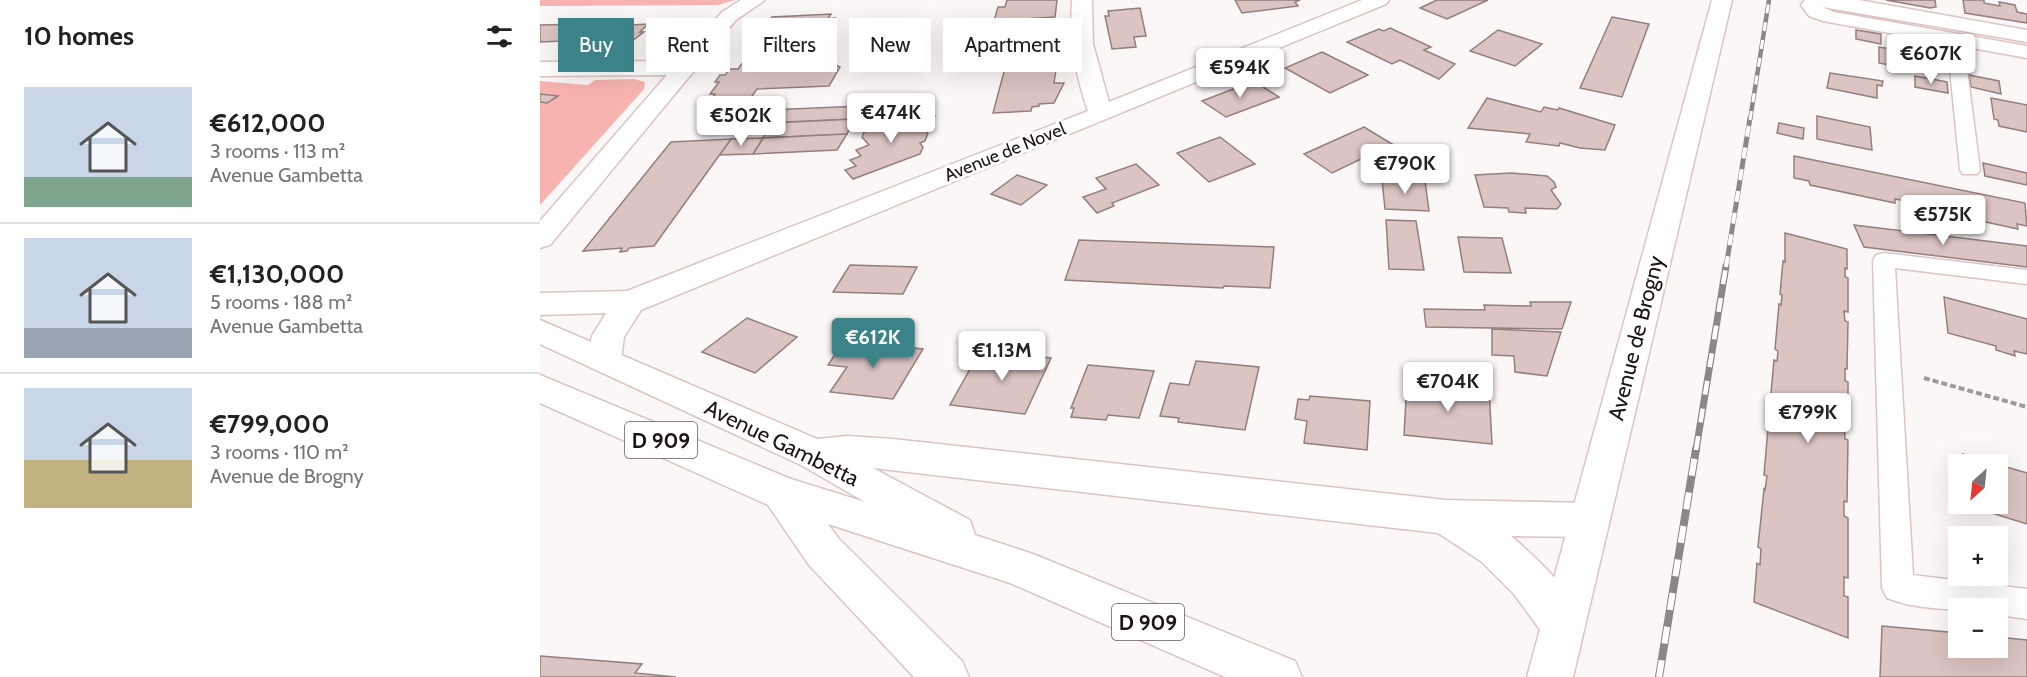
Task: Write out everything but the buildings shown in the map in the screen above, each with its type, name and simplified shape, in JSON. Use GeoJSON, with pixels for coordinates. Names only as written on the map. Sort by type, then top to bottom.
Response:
{"type":"FeatureCollection","features":[{"type":"Feature","properties":{"kind":"main road"},"geometry":{"type":"LineString","coordinates":[[727,18],[755,0]]}},
{"type":"Feature","properties":{"kind":"main road"},"geometry":{"type":"LineString","coordinates":[[1082,0],[1081,39],[1093,93],[1101,114]]}},
{"type":"Feature","properties":{"kind":"main road","name":"Avenue de Novel"},"geometry":{"type":"LineString","coordinates":[[540,304],[630,302],[1101,114],[1344,5],[1379,0]]}},
{"type":"Feature","properties":{"kind":"main road","name":"Avenue de Brogny"},"geometry":{"type":"LineString","coordinates":[[1550,677],[1722,0]]}},
{"type":"Feature","properties":{"kind":"main road"},"geometry":{"type":"LineString","coordinates":[[1950,0],[1954,31]]}},
{"type":"Feature","properties":{"kind":"main road"},"geometry":{"type":"LineString","coordinates":[[1819,1],[1954,31],[2027,52]]}},
{"type":"Feature","properties":{"kind":"main road"},"geometry":{"type":"LineString","coordinates":[[1954,31],[2027,36]]}},
{"type":"Feature","properties":{"kind":"main road"},"geometry":{"type":"LineString","coordinates":[[540,69],[646,68]]}},
{"type":"Feature","properties":{"kind":"main road"},"geometry":{"type":"LineString","coordinates":[[542,234],[680,72]]}},
{"type":"Feature","properties":{"kind":"main road"},"geometry":{"type":"LineString","coordinates":[[604,359],[608,336],[630,302]]}},
{"type":"Feature","properties":{"kind":"main road","name":"Avenue Gambetta"},"geometry":{"type":"LineString","coordinates":[[540,331],[814,454],[1018,567]]}},
{"type":"Feature","properties":{"kind":"main road","name":"Avenue Gambetta"},"geometry":{"type":"LineString","coordinates":[[540,388],[782,493],[1018,567],[1279,677]]}},
{"type":"Feature","properties":{"kind":"main road"},"geometry":{"type":"LineString","coordinates":[[814,454],[847,451],[893,454],[1446,517],[1590,520]]}},
{"type":"Feature","properties":{"kind":"main road"},"geometry":{"type":"LineString","coordinates":[[782,493],[824,552],[945,677]]}},
{"type":"Feature","properties":{"kind":"main road"},"geometry":{"type":"LineString","coordinates":[[1446,517],[1497,549],[1528,579],[1563,624]]}},
{"type":"Feature","properties":{"kind":"lane"},"geometry":{"type":"LineString","coordinates":[[1954,31],[1970,170]]}},
{"type":"Feature","properties":{"kind":"lane"},"geometry":{"type":"LineString","coordinates":[[2027,277],[1884,260],[1898,588],[2027,604]]}},
{"type":"Feature","properties":{"kind":"path"},"geometry":{"type":"LineString","coordinates":[[1889,369],[2027,407]]}},
{"type":"Feature","properties":{"kind":"shaded area"},"geometry":{"type":"Polygon","coordinates":[[[540,0],[735,0],[718,5],[540,6],[540,0]]]}},
{"type":"Feature","properties":{"kind":"shaded area"},"geometry":{"type":"Polygon","coordinates":[[[634,79],[645,82],[644,89],[540,205],[540,81],[588,85],[595,80],[634,79]]]}},
{"type":"Feature","properties":{"kind":"railway"},"geometry":{"type":"LineString","coordinates":[[1750,120],[1769,0]]}},
{"type":"Feature","properties":{"kind":"railway"},"geometry":{"type":"LineString","coordinates":[[1726,267],[1750,118]]}},
{"type":"Feature","properties":{"kind":"railway"},"geometry":{"type":"LineString","coordinates":[[1696,450],[1726,266]]}},
{"type":"Feature","properties":{"kind":"railway"},"geometry":{"type":"LineString","coordinates":[[1659,677],[1696,449]]}}]}
